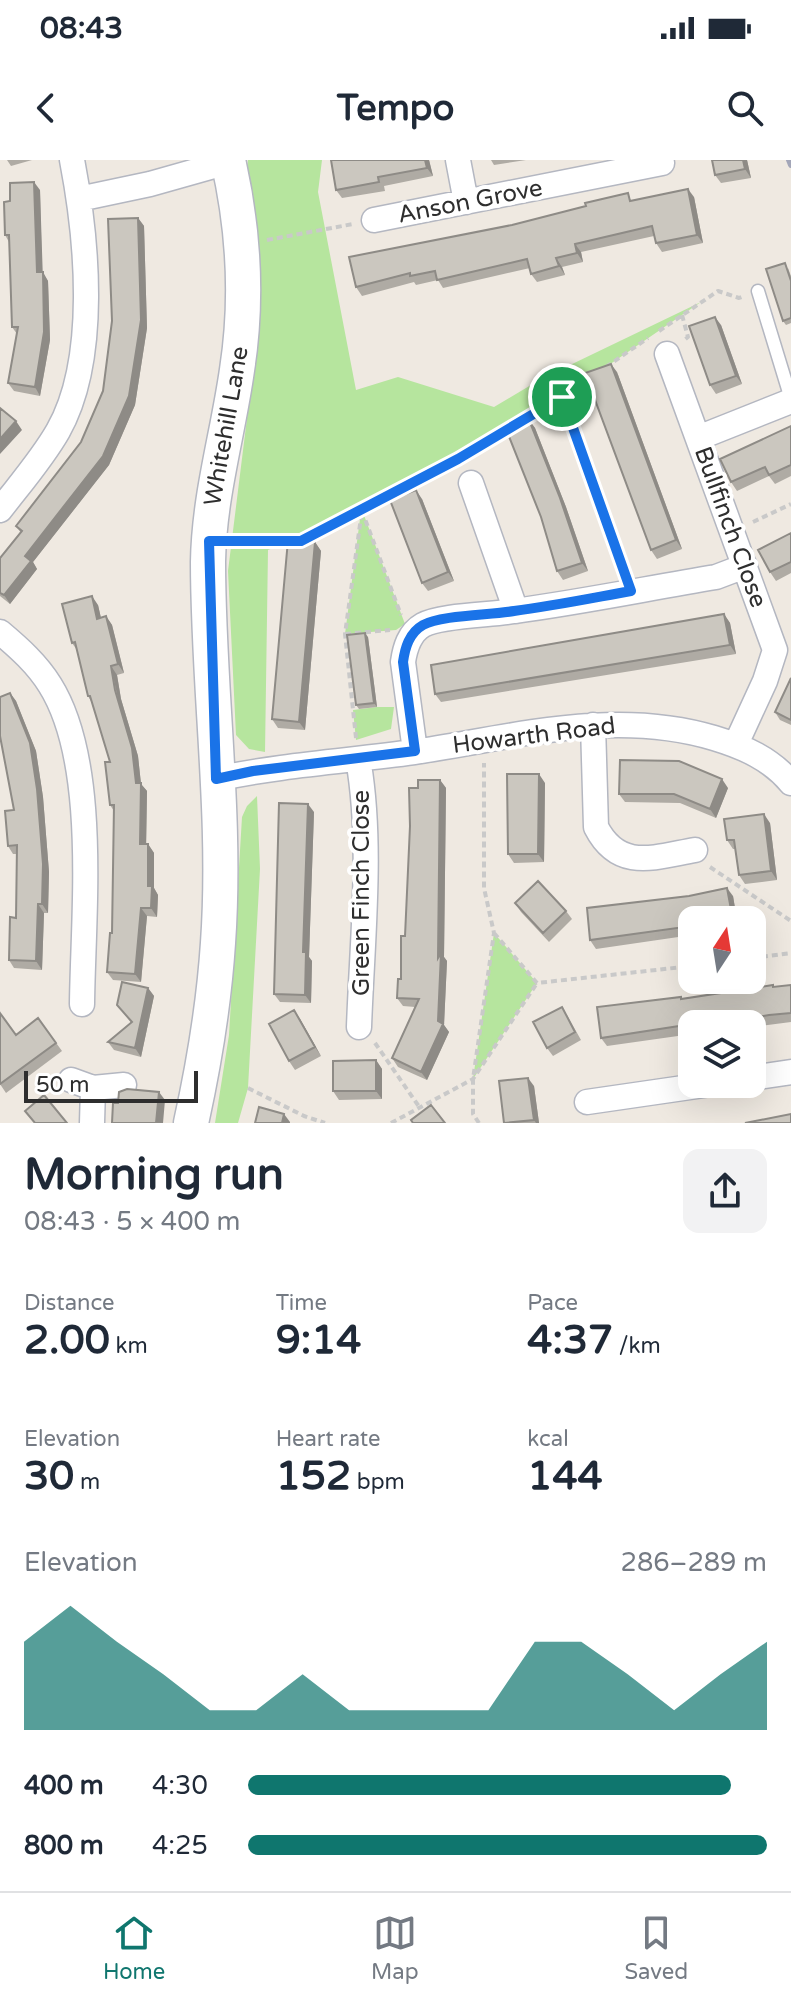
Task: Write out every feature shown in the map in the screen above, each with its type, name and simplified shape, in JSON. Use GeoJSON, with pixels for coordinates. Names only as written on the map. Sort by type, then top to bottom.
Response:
{"type":"FeatureCollection","features":[{"type":"Feature","properties":{"kind":"main road","name":"Whitehill Lane"},"geometry":{"type":"LineString","coordinates":[[191,1123],[206,1049],[218,942],[220,839],[209,541],[215,483],[237,371],[245,288],[239,207],[228,161]]}},
{"type":"Feature","properties":{"kind":"street"},"geometry":{"type":"LineString","coordinates":[[2,505],[58,430],[68,410],[76,377],[83,341],[87,288],[79,199],[72,160]]}},
{"type":"Feature","properties":{"kind":"street"},"geometry":{"type":"LineString","coordinates":[[458,160],[466,202]]}},
{"type":"Feature","properties":{"kind":"street"},"geometry":{"type":"LineString","coordinates":[[79,199],[150,184],[228,161]]}},
{"type":"Feature","properties":{"kind":"street","name":"Anson Grove"},"geometry":{"type":"LineString","coordinates":[[374,220],[662,163]]}},
{"type":"Feature","properties":{"kind":"street","name":"Bullfinch Close"},"geometry":{"type":"LineString","coordinates":[[667,354],[745,566],[781,633],[771,665],[736,744]]}},
{"type":"Feature","properties":{"kind":"street"},"geometry":{"type":"LineString","coordinates":[[698,438],[791,400]]}},
{"type":"Feature","properties":{"kind":"street"},"geometry":{"type":"LineString","coordinates":[[471,483],[516,611]]}},
{"type":"Feature","properties":{"kind":"street"},"geometry":{"type":"LineString","coordinates":[[415,751],[403,662],[409,629],[436,621],[516,611],[716,577],[745,566]]}},
{"type":"Feature","properties":{"kind":"street"},"geometry":{"type":"LineString","coordinates":[[0,632],[22,650],[52,688],[63,711],[74,752],[82,805],[84,865],[82,1004]]}},
{"type":"Feature","properties":{"kind":"street","name":"Howarth Road"},"geometry":{"type":"LineString","coordinates":[[216,779],[253,771],[627,723],[692,731],[736,744],[779,769],[791,783]]}},
{"type":"Feature","properties":{"kind":"street"},"geometry":{"type":"LineString","coordinates":[[593,725],[596,827],[602,839],[611,849],[642,860],[695,850]]}},
{"type":"Feature","properties":{"kind":"street","name":"Green Finch Close"},"geometry":{"type":"LineString","coordinates":[[358,759],[364,792],[365,829],[359,1027]]}},
{"type":"Feature","properties":{"kind":"street"},"geometry":{"type":"LineString","coordinates":[[766,1076],[791,1072]]}},
{"type":"Feature","properties":{"kind":"street"},"geometry":{"type":"LineString","coordinates":[[92,1123],[82,1084],[124,1085]]}},
{"type":"Feature","properties":{"kind":"street"},"geometry":{"type":"LineString","coordinates":[[587,1102],[678,1089]]}},
{"type":"Feature","properties":{"kind":"lane"},"geometry":{"type":"LineString","coordinates":[[758,291],[791,400]]}},
{"type":"Feature","properties":{"kind":"path"},"geometry":{"type":"LineString","coordinates":[[253,243],[374,220]]}},
{"type":"Feature","properties":{"kind":"path"},"geometry":{"type":"LineString","coordinates":[[209,541],[301,541],[458,459],[562,397],[718,291],[739,298],[758,291]]}},
{"type":"Feature","properties":{"kind":"path"},"geometry":{"type":"LineString","coordinates":[[562,397],[631,591]]}},
{"type":"Feature","properties":{"kind":"path"},"geometry":{"type":"LineString","coordinates":[[733,531],[791,504]]}},
{"type":"Feature","properties":{"kind":"path"},"geometry":{"type":"LineString","coordinates":[[345,634],[409,629],[362,510]]}},
{"type":"Feature","properties":{"kind":"path"},"geometry":{"type":"LineString","coordinates":[[358,759],[345,634],[362,510]]}},
{"type":"Feature","properties":{"kind":"path"},"geometry":{"type":"LineString","coordinates":[[479,1123],[473,1114],[473,1079],[494,933],[484,888],[482,824],[485,740]]}},
{"type":"Feature","properties":{"kind":"path"},"geometry":{"type":"LineString","coordinates":[[695,850],[714,872],[791,921]]}},
{"type":"Feature","properties":{"kind":"path"},"geometry":{"type":"LineString","coordinates":[[494,933],[537,983]]}},
{"type":"Feature","properties":{"kind":"path"},"geometry":{"type":"LineString","coordinates":[[766,956],[791,953]]}},
{"type":"Feature","properties":{"kind":"path"},"geometry":{"type":"LineString","coordinates":[[537,983],[678,968]]}},
{"type":"Feature","properties":{"kind":"path"},"geometry":{"type":"LineString","coordinates":[[391,1123],[473,1079],[537,983]]}},
{"type":"Feature","properties":{"kind":"path"},"geometry":{"type":"LineString","coordinates":[[359,1027],[380,1047],[420,1108]]}},
{"type":"Feature","properties":{"kind":"path"},"geometry":{"type":"LineString","coordinates":[[248,1088],[325,1123]]}},
{"type":"Feature","properties":{"kind":"green space"},"geometry":{"type":"Polygon","coordinates":[[[248,160],[322,160],[318,192],[356,390],[398,377],[494,407],[541,379],[701,302],[562,397],[458,459],[362,510],[405,624],[396,630],[345,634],[361,511],[268,550],[265,752],[249,749],[236,735],[228,571],[256,346],[246,178],[248,160]]]}},
{"type":"Feature","properties":{"kind":"green space"},"geometry":{"type":"Polygon","coordinates":[[[394,707],[391,729],[356,740],[353,710],[394,707]]]}},
{"type":"Feature","properties":{"kind":"green space"},"geometry":{"type":"Polygon","coordinates":[[[257,796],[260,869],[248,1088],[238,1123],[215,1123],[229,1035],[242,817],[257,796]]]}},
{"type":"Feature","properties":{"kind":"green space"},"geometry":{"type":"Polygon","coordinates":[[[494,933],[537,983],[473,1079],[494,933]]]}},
{"type":"Feature","properties":{"kind":"building"},"geometry":{"type":"Polygon","coordinates":[[[331,160],[425,160],[427,168],[378,177],[379,182],[336,190],[331,160]]]}},
{"type":"Feature","properties":{"kind":"building"},"geometry":{"type":"Polygon","coordinates":[[[712,160],[743,160],[745,169],[715,175],[712,160]]]}},
{"type":"Feature","properties":{"kind":"building"},"geometry":{"type":"Polygon","coordinates":[[[34,182],[37,272],[43,272],[44,332],[35,387],[8,383],[18,327],[12,327],[9,235],[5,235],[4,202],[10,201],[10,183],[34,182]]]}},
{"type":"Feature","properties":{"kind":"building"},"geometry":{"type":"Polygon","coordinates":[[[688,189],[697,235],[656,243],[652,226],[575,244],[577,253],[556,258],[559,266],[531,274],[527,259],[437,280],[435,271],[410,276],[410,273],[356,287],[349,257],[512,225],[628,193],[630,201],[688,189]]]}},
{"type":"Feature","properties":{"kind":"building"},"geometry":{"type":"Polygon","coordinates":[[[138,218],[141,320],[129,396],[103,456],[25,556],[31,561],[4,595],[0,593],[0,558],[22,531],[16,526],[81,442],[103,391],[112,321],[108,219],[138,218]]]}},
{"type":"Feature","properties":{"kind":"building"},"geometry":{"type":"Polygon","coordinates":[[[785,263],[791,281],[791,318],[783,321],[766,269],[785,263]]]}},
{"type":"Feature","properties":{"kind":"building"},"geometry":{"type":"Polygon","coordinates":[[[715,317],[736,376],[710,385],[689,326],[715,317]]]}},
{"type":"Feature","properties":{"kind":"building"},"geometry":{"type":"Polygon","coordinates":[[[611,364],[676,540],[651,550],[585,373],[611,364]]]}},
{"type":"Feature","properties":{"kind":"building"},"geometry":{"type":"Polygon","coordinates":[[[0,408],[16,421],[0,439],[0,408]]]}},
{"type":"Feature","properties":{"kind":"building"},"geometry":{"type":"Polygon","coordinates":[[[529,420],[582,563],[557,571],[541,517],[506,429],[529,420]]]}},
{"type":"Feature","properties":{"kind":"building"},"geometry":{"type":"Polygon","coordinates":[[[791,426],[791,465],[769,475],[765,467],[731,482],[720,459],[791,426]]]}},
{"type":"Feature","properties":{"kind":"building"},"geometry":{"type":"Polygon","coordinates":[[[416,490],[448,572],[422,583],[390,500],[416,490]]]}},
{"type":"Feature","properties":{"kind":"building"},"geometry":{"type":"Polygon","coordinates":[[[791,533],[791,562],[770,572],[758,550],[791,533]]]}},
{"type":"Feature","properties":{"kind":"building"},"geometry":{"type":"Polygon","coordinates":[[[288,540],[315,542],[299,722],[272,719],[288,540]]]}},
{"type":"Feature","properties":{"kind":"building"},"geometry":{"type":"Polygon","coordinates":[[[92,596],[97,619],[106,616],[118,664],[111,666],[115,690],[132,748],[136,783],[141,783],[140,844],[148,844],[151,908],[141,908],[135,974],[107,972],[112,933],[114,805],[110,805],[105,762],[110,762],[62,604],[92,596]]]}},
{"type":"Feature","properties":{"kind":"building"},"geometry":{"type":"Polygon","coordinates":[[[724,614],[730,645],[435,694],[431,665],[724,614]]]}},
{"type":"Feature","properties":{"kind":"building"},"geometry":{"type":"Polygon","coordinates":[[[365,633],[374,703],[356,705],[347,635],[365,633]]]}},
{"type":"Feature","properties":{"kind":"building"},"geometry":{"type":"Polygon","coordinates":[[[791,678],[791,720],[775,712],[791,678]]]}},
{"type":"Feature","properties":{"kind":"building"},"geometry":{"type":"Polygon","coordinates":[[[10,693],[30,743],[37,789],[43,864],[36,961],[9,960],[10,917],[16,918],[17,845],[8,846],[5,811],[14,810],[0,736],[0,697],[10,693]]]}},
{"type":"Feature","properties":{"kind":"building"},"geometry":{"type":"Polygon","coordinates":[[[620,760],[679,761],[722,779],[710,809],[674,794],[619,794],[620,760]]]}},
{"type":"Feature","properties":{"kind":"building"},"geometry":{"type":"Polygon","coordinates":[[[507,774],[539,774],[538,854],[508,854],[507,774]]]}},
{"type":"Feature","properties":{"kind":"building"},"geometry":{"type":"Polygon","coordinates":[[[418,780],[440,780],[438,958],[441,953],[438,1021],[443,1024],[421,1072],[392,1058],[419,999],[397,998],[398,979],[401,979],[401,936],[405,936],[409,788],[418,788],[418,780]]]}},
{"type":"Feature","properties":{"kind":"building"},"geometry":{"type":"Polygon","coordinates":[[[279,803],[308,804],[303,952],[306,952],[305,995],[274,994],[279,803]]]}},
{"type":"Feature","properties":{"kind":"building"},"geometry":{"type":"Polygon","coordinates":[[[764,814],[771,871],[739,875],[734,840],[727,840],[724,819],[764,814]]]}},
{"type":"Feature","properties":{"kind":"building"},"geometry":{"type":"Polygon","coordinates":[[[538,881],[566,911],[543,933],[515,903],[538,881]]]}},
{"type":"Feature","properties":{"kind":"building"},"geometry":{"type":"Polygon","coordinates":[[[727,888],[730,906],[678,906],[678,928],[590,940],[587,908],[689,896],[727,888]]]}},
{"type":"Feature","properties":{"kind":"building"},"geometry":{"type":"Polygon","coordinates":[[[122,982],[148,988],[135,1048],[108,1042],[132,1022],[117,1005],[122,982]]]}},
{"type":"Feature","properties":{"kind":"building"},"geometry":{"type":"Polygon","coordinates":[[[791,985],[791,1013],[766,1015],[766,1010],[678,1010],[678,1026],[601,1038],[597,1007],[714,994],[766,994],[766,986],[791,985]]]}},
{"type":"Feature","properties":{"kind":"building"},"geometry":{"type":"Polygon","coordinates":[[[562,1007],[575,1032],[547,1048],[533,1022],[562,1007]]]}},
{"type":"Feature","properties":{"kind":"building"},"geometry":{"type":"Polygon","coordinates":[[[294,1010],[315,1047],[289,1061],[269,1024],[294,1010]]]}},
{"type":"Feature","properties":{"kind":"building"},"geometry":{"type":"Polygon","coordinates":[[[0,1013],[16,1035],[38,1018],[56,1043],[0,1084],[0,1013]]]}},
{"type":"Feature","properties":{"kind":"building"},"geometry":{"type":"Polygon","coordinates":[[[376,1060],[376,1091],[333,1091],[333,1061],[376,1060]]]}},
{"type":"Feature","properties":{"kind":"building"},"geometry":{"type":"Polygon","coordinates":[[[528,1078],[534,1120],[504,1123],[499,1081],[528,1078]]]}},
{"type":"Feature","properties":{"kind":"building"},"geometry":{"type":"Polygon","coordinates":[[[127,1089],[159,1092],[156,1123],[112,1123],[113,1103],[118,1103],[119,1092],[127,1089]]]}},
{"type":"Feature","properties":{"kind":"building"},"geometry":{"type":"Polygon","coordinates":[[[44,1095],[67,1123],[35,1123],[25,1111],[44,1095]]]}},
{"type":"Feature","properties":{"kind":"building"},"geometry":{"type":"Polygon","coordinates":[[[431,1105],[445,1123],[413,1123],[411,1120],[431,1105]]]}},
{"type":"Feature","properties":{"kind":"building"},"geometry":{"type":"Polygon","coordinates":[[[259,1107],[284,1114],[282,1123],[255,1123],[259,1107]]]}},
{"type":"Feature","properties":{"kind":"building"},"geometry":{"type":"Polygon","coordinates":[[[791,1114],[791,1123],[745,1123],[791,1114]]]}},
{"type":"Feature","properties":{"kind":"railway"},"geometry":{"type":"LineString","coordinates":[[789,160],[791,165]]}},
{"type":"Feature","properties":{"kind":"route"},"geometry":{"type":"LineString","coordinates":[[562,397],[631,591],[423,625],[405,648],[403,662],[415,751],[253,771],[216,779],[209,541],[301,541],[458,459],[562,397]]}}]}
